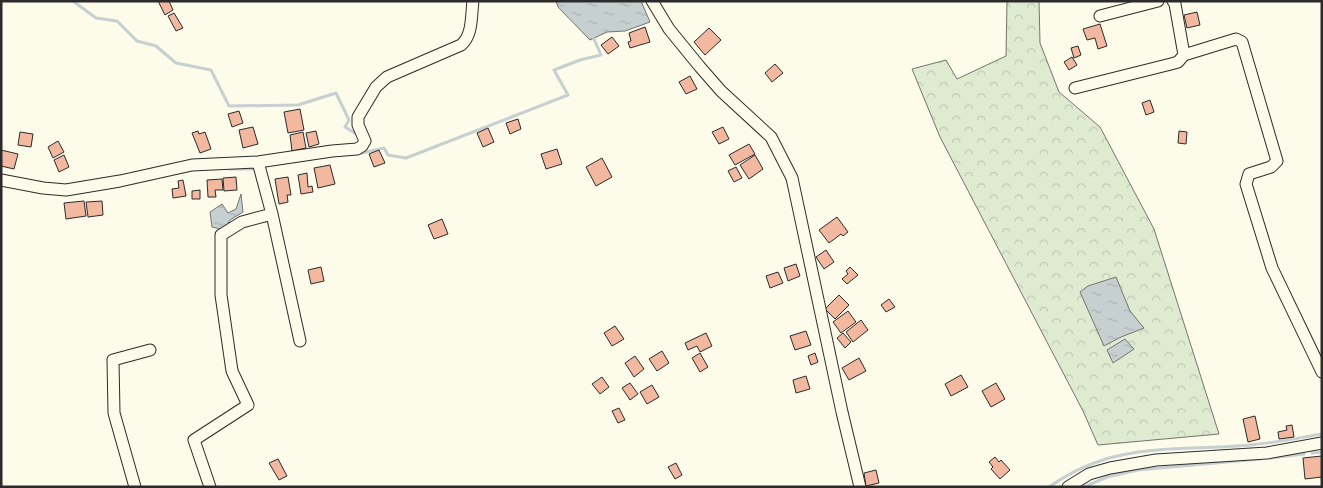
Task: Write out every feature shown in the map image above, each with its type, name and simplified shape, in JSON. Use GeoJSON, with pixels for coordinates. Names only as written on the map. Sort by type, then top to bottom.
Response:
{"type":"FeatureCollection","features":[{"type":"Feature","properties":{"kind":"street"},"geometry":{"type":"LineString","coordinates":[[1,180],[43,188],[66,190],[120,181],[192,165],[258,162],[332,151],[357,150],[362,146],[364,138],[358,125],[358,117],[376,87],[387,77],[465,42],[469,33],[473,1]]}},
{"type":"Feature","properties":{"kind":"street"},"geometry":{"type":"LineString","coordinates":[[652,1],[669,29],[700,67],[721,91],[770,137],[792,178],[860,487]]}},
{"type":"Feature","properties":{"kind":"street"},"geometry":{"type":"LineString","coordinates":[[1100,16],[1158,1]]}},
{"type":"Feature","properties":{"kind":"street"},"geometry":{"type":"LineString","coordinates":[[1173,1],[1184,55]]}},
{"type":"Feature","properties":{"kind":"street"},"geometry":{"type":"LineString","coordinates":[[1075,88],[1178,62],[1184,55],[1236,39],[1242,42],[1277,161],[1271,167],[1249,174],[1246,184],[1272,268],[1322,372]]}},
{"type":"Feature","properties":{"kind":"street"},"geometry":{"type":"LineString","coordinates":[[258,162],[272,214],[300,341]]}},
{"type":"Feature","properties":{"kind":"street"},"geometry":{"type":"LineString","coordinates":[[210,487],[194,440],[248,405],[232,371],[221,295],[221,235],[242,222],[272,214]]}},
{"type":"Feature","properties":{"kind":"street"},"geometry":{"type":"LineString","coordinates":[[135,487],[114,413],[113,360],[150,350]]}},
{"type":"Feature","properties":{"kind":"street"},"geometry":{"type":"LineString","coordinates":[[1068,487],[1089,474],[1110,468],[1156,460],[1267,452],[1322,443]]}},
{"type":"Feature","properties":{"kind":"green space"},"geometry":{"type":"Polygon","coordinates":[[[1007,1],[1039,1],[1040,43],[1059,92],[1100,127],[1154,229],[1219,434],[1098,445],[1083,411],[940,137],[912,69],[946,60],[957,79],[1006,56],[1007,1]]]}},
{"type":"Feature","properties":{"kind":"water"},"geometry":{"type":"Polygon","coordinates":[[[556,1],[641,1],[650,22],[625,31],[607,32],[590,40],[558,7],[556,1]]]}},
{"type":"Feature","properties":{"kind":"water"},"geometry":{"type":"Polygon","coordinates":[[[241,194],[243,212],[230,220],[224,230],[212,227],[210,212],[222,204],[228,213],[236,209],[241,194]]]}},
{"type":"Feature","properties":{"kind":"water"},"geometry":{"type":"Polygon","coordinates":[[[1116,277],[1130,311],[1144,328],[1104,346],[1080,292],[1088,286],[1116,277]]]}},
{"type":"Feature","properties":{"kind":"water"},"geometry":{"type":"Polygon","coordinates":[[[1125,339],[1134,349],[1113,363],[1107,350],[1125,339]]]}},
{"type":"Feature","properties":{"kind":"building"},"geometry":{"type":"Polygon","coordinates":[[[158,1],[169,1],[173,10],[165,15],[158,1]]]}},
{"type":"Feature","properties":{"kind":"building"},"geometry":{"type":"Polygon","coordinates":[[[1197,12],[1200,25],[1187,28],[1184,15],[1197,12]]]}},
{"type":"Feature","properties":{"kind":"building"},"geometry":{"type":"Polygon","coordinates":[[[174,13],[183,28],[176,31],[168,16],[174,13]]]}},
{"type":"Feature","properties":{"kind":"building"},"geometry":{"type":"Polygon","coordinates":[[[1100,24],[1107,46],[1098,49],[1095,38],[1087,40],[1083,29],[1100,24]]]}},
{"type":"Feature","properties":{"kind":"building"},"geometry":{"type":"Polygon","coordinates":[[[645,27],[650,42],[630,48],[628,42],[631,41],[629,33],[645,27]]]}},
{"type":"Feature","properties":{"kind":"building"},"geometry":{"type":"Polygon","coordinates":[[[709,28],[721,40],[705,55],[694,42],[709,28]]]}},
{"type":"Feature","properties":{"kind":"building"},"geometry":{"type":"Polygon","coordinates":[[[612,37],[619,46],[608,54],[601,45],[612,37]]]}},
{"type":"Feature","properties":{"kind":"building"},"geometry":{"type":"Polygon","coordinates":[[[1078,46],[1081,55],[1074,58],[1071,48],[1078,46]]]}},
{"type":"Feature","properties":{"kind":"building"},"geometry":{"type":"Polygon","coordinates":[[[1072,57],[1077,65],[1069,70],[1064,62],[1072,57]]]}},
{"type":"Feature","properties":{"kind":"building"},"geometry":{"type":"Polygon","coordinates":[[[775,64],[783,73],[772,82],[765,73],[775,64]]]}},
{"type":"Feature","properties":{"kind":"building"},"geometry":{"type":"Polygon","coordinates":[[[690,76],[697,89],[686,94],[679,82],[690,76]]]}},
{"type":"Feature","properties":{"kind":"building"},"geometry":{"type":"Polygon","coordinates":[[[1150,100],[1154,112],[1146,115],[1142,103],[1150,100]]]}},
{"type":"Feature","properties":{"kind":"building"},"geometry":{"type":"Polygon","coordinates":[[[300,109],[304,130],[288,133],[284,112],[300,109]]]}},
{"type":"Feature","properties":{"kind":"building"},"geometry":{"type":"Polygon","coordinates":[[[239,111],[243,123],[232,127],[228,114],[239,111]]]}},
{"type":"Feature","properties":{"kind":"building"},"geometry":{"type":"Polygon","coordinates":[[[518,119],[521,129],[510,134],[506,123],[518,119]]]}},
{"type":"Feature","properties":{"kind":"building"},"geometry":{"type":"Polygon","coordinates":[[[253,127],[258,144],[243,148],[239,130],[253,127]]]}},
{"type":"Feature","properties":{"kind":"building"},"geometry":{"type":"Polygon","coordinates":[[[723,127],[729,139],[719,144],[712,132],[723,127]]]}},
{"type":"Feature","properties":{"kind":"building"},"geometry":{"type":"Polygon","coordinates":[[[488,128],[494,142],[483,147],[477,133],[488,128]]]}},
{"type":"Feature","properties":{"kind":"building"},"geometry":{"type":"Polygon","coordinates":[[[198,131],[199,134],[205,132],[211,149],[200,153],[192,133],[198,131]]]}},
{"type":"Feature","properties":{"kind":"building"},"geometry":{"type":"Polygon","coordinates":[[[316,131],[319,144],[309,147],[306,133],[316,131]]]}},
{"type":"Feature","properties":{"kind":"building"},"geometry":{"type":"Polygon","coordinates":[[[1179,131],[1187,132],[1186,144],[1178,143],[1179,131]]]}},
{"type":"Feature","properties":{"kind":"building"},"geometry":{"type":"Polygon","coordinates":[[[20,132],[33,134],[31,147],[18,145],[20,132]]]}},
{"type":"Feature","properties":{"kind":"building"},"geometry":{"type":"Polygon","coordinates":[[[303,132],[306,148],[292,151],[290,135],[303,132]]]}},
{"type":"Feature","properties":{"kind":"building"},"geometry":{"type":"Polygon","coordinates":[[[58,141],[64,152],[53,158],[48,147],[58,141]]]}},
{"type":"Feature","properties":{"kind":"building"},"geometry":{"type":"Polygon","coordinates":[[[749,144],[755,154],[735,165],[729,155],[749,144]]]}},
{"type":"Feature","properties":{"kind":"building"},"geometry":{"type":"Polygon","coordinates":[[[557,149],[562,164],[546,169],[541,154],[557,149]]]}},
{"type":"Feature","properties":{"kind":"building"},"geometry":{"type":"Polygon","coordinates":[[[1,150],[18,154],[14,169],[1,166],[1,150]]]}},
{"type":"Feature","properties":{"kind":"building"},"geometry":{"type":"Polygon","coordinates":[[[379,150],[385,163],[374,167],[369,154],[379,150]]]}},
{"type":"Feature","properties":{"kind":"building"},"geometry":{"type":"Polygon","coordinates":[[[64,155],[69,167],[59,172],[54,160],[64,155]]]}},
{"type":"Feature","properties":{"kind":"building"},"geometry":{"type":"Polygon","coordinates":[[[755,155],[763,169],[749,179],[740,165],[755,155]]]}},
{"type":"Feature","properties":{"kind":"building"},"geometry":{"type":"Polygon","coordinates":[[[602,158],[612,177],[596,186],[586,167],[602,158]]]}},
{"type":"Feature","properties":{"kind":"building"},"geometry":{"type":"Polygon","coordinates":[[[330,165],[335,184],[318,188],[314,168],[330,165]]]}},
{"type":"Feature","properties":{"kind":"building"},"geometry":{"type":"Polygon","coordinates":[[[736,167],[742,178],[734,182],[728,171],[736,167]]]}},
{"type":"Feature","properties":{"kind":"building"},"geometry":{"type":"Polygon","coordinates":[[[307,173],[308,187],[312,186],[313,192],[301,194],[298,175],[307,173]]]}},
{"type":"Feature","properties":{"kind":"building"},"geometry":{"type":"Polygon","coordinates":[[[236,177],[237,190],[224,191],[223,178],[236,177]]]}},
{"type":"Feature","properties":{"kind":"building"},"geometry":{"type":"Polygon","coordinates":[[[288,177],[291,195],[287,195],[288,202],[279,204],[275,179],[288,177]]]}},
{"type":"Feature","properties":{"kind":"building"},"geometry":{"type":"Polygon","coordinates":[[[222,179],[223,190],[215,190],[216,197],[208,197],[207,180],[222,179]]]}},
{"type":"Feature","properties":{"kind":"building"},"geometry":{"type":"Polygon","coordinates":[[[183,180],[186,196],[173,198],[172,189],[179,188],[178,181],[183,180]]]}},
{"type":"Feature","properties":{"kind":"building"},"geometry":{"type":"Polygon","coordinates":[[[200,190],[200,199],[192,199],[192,191],[200,190]]]}},
{"type":"Feature","properties":{"kind":"building"},"geometry":{"type":"Polygon","coordinates":[[[84,201],[86,216],[66,219],[64,203],[84,201]]]}},
{"type":"Feature","properties":{"kind":"building"},"geometry":{"type":"Polygon","coordinates":[[[102,201],[103,215],[88,217],[86,202],[102,201]]]}},
{"type":"Feature","properties":{"kind":"building"},"geometry":{"type":"Polygon","coordinates":[[[837,217],[848,232],[843,236],[841,234],[829,243],[819,230],[837,217]]]}},
{"type":"Feature","properties":{"kind":"building"},"geometry":{"type":"Polygon","coordinates":[[[442,219],[448,234],[434,239],[428,225],[442,219]]]}},
{"type":"Feature","properties":{"kind":"building"},"geometry":{"type":"Polygon","coordinates":[[[826,250],[834,262],[824,269],[816,257],[826,250]]]}},
{"type":"Feature","properties":{"kind":"building"},"geometry":{"type":"Polygon","coordinates":[[[796,264],[800,276],[788,281],[784,268],[796,264]]]}},
{"type":"Feature","properties":{"kind":"building"},"geometry":{"type":"Polygon","coordinates":[[[321,267],[324,281],[311,284],[308,270],[321,267]]]}},
{"type":"Feature","properties":{"kind":"building"},"geometry":{"type":"Polygon","coordinates":[[[850,267],[858,275],[847,284],[842,279],[848,274],[846,271],[850,267]]]}},
{"type":"Feature","properties":{"kind":"building"},"geometry":{"type":"Polygon","coordinates":[[[778,272],[783,283],[770,288],[766,276],[778,272]]]}},
{"type":"Feature","properties":{"kind":"building"},"geometry":{"type":"Polygon","coordinates":[[[839,295],[849,305],[835,319],[825,309],[839,295]]]}},
{"type":"Feature","properties":{"kind":"building"},"geometry":{"type":"Polygon","coordinates":[[[889,299],[895,307],[886,312],[881,305],[889,299]]]}},
{"type":"Feature","properties":{"kind":"building"},"geometry":{"type":"Polygon","coordinates":[[[848,311],[856,322],[841,333],[833,322],[848,311]]]}},
{"type":"Feature","properties":{"kind":"building"},"geometry":{"type":"Polygon","coordinates":[[[861,320],[868,330],[853,342],[846,332],[861,320]]]}},
{"type":"Feature","properties":{"kind":"building"},"geometry":{"type":"Polygon","coordinates":[[[615,326],[624,339],[612,346],[604,333],[615,326]]]}},
{"type":"Feature","properties":{"kind":"building"},"geometry":{"type":"Polygon","coordinates":[[[806,331],[811,345],[795,350],[790,336],[806,331]]]}},
{"type":"Feature","properties":{"kind":"building"},"geometry":{"type":"Polygon","coordinates":[[[706,333],[712,346],[700,352],[697,346],[688,350],[685,343],[706,333]]]}},
{"type":"Feature","properties":{"kind":"building"},"geometry":{"type":"Polygon","coordinates":[[[843,333],[851,342],[845,348],[837,338],[843,333]]]}},
{"type":"Feature","properties":{"kind":"building"},"geometry":{"type":"Polygon","coordinates":[[[662,351],[669,363],[657,371],[649,359],[662,351]]]}},
{"type":"Feature","properties":{"kind":"building"},"geometry":{"type":"Polygon","coordinates":[[[700,353],[708,367],[700,372],[692,358],[700,353]]]}},
{"type":"Feature","properties":{"kind":"building"},"geometry":{"type":"Polygon","coordinates":[[[815,353],[818,362],[811,365],[808,356],[815,353]]]}},
{"type":"Feature","properties":{"kind":"building"},"geometry":{"type":"Polygon","coordinates":[[[635,356],[644,369],[634,377],[625,363],[635,356]]]}},
{"type":"Feature","properties":{"kind":"building"},"geometry":{"type":"Polygon","coordinates":[[[859,358],[866,371],[849,380],[842,368],[859,358]]]}},
{"type":"Feature","properties":{"kind":"building"},"geometry":{"type":"Polygon","coordinates":[[[961,375],[968,387],[951,396],[945,384],[961,375]]]}},
{"type":"Feature","properties":{"kind":"building"},"geometry":{"type":"Polygon","coordinates":[[[806,376],[810,389],[796,393],[793,380],[806,376]]]}},
{"type":"Feature","properties":{"kind":"building"},"geometry":{"type":"Polygon","coordinates":[[[602,377],[609,387],[600,394],[592,384],[602,377]]]}},
{"type":"Feature","properties":{"kind":"building"},"geometry":{"type":"Polygon","coordinates":[[[630,383],[638,394],[630,400],[622,388],[630,383]]]}},
{"type":"Feature","properties":{"kind":"building"},"geometry":{"type":"Polygon","coordinates":[[[996,383],[1005,399],[991,407],[982,391],[996,383]]]}},
{"type":"Feature","properties":{"kind":"building"},"geometry":{"type":"Polygon","coordinates":[[[652,385],[659,397],[647,404],[640,392],[652,385]]]}},
{"type":"Feature","properties":{"kind":"building"},"geometry":{"type":"Polygon","coordinates":[[[619,408],[625,420],[618,423],[612,411],[619,408]]]}},
{"type":"Feature","properties":{"kind":"building"},"geometry":{"type":"Polygon","coordinates":[[[1255,416],[1260,439],[1248,442],[1243,419],[1255,416]]]}},
{"type":"Feature","properties":{"kind":"building"},"geometry":{"type":"Polygon","coordinates":[[[1292,425],[1294,437],[1279,439],[1278,432],[1287,430],[1286,426],[1292,425]]]}},
{"type":"Feature","properties":{"kind":"building"},"geometry":{"type":"Polygon","coordinates":[[[1322,456],[1322,477],[1305,479],[1303,458],[1322,456]]]}},
{"type":"Feature","properties":{"kind":"building"},"geometry":{"type":"Polygon","coordinates":[[[995,457],[999,462],[1001,460],[1010,470],[1000,479],[991,469],[993,467],[989,462],[995,457]]]}},
{"type":"Feature","properties":{"kind":"building"},"geometry":{"type":"Polygon","coordinates":[[[278,459],[287,476],[279,480],[269,463],[278,459]]]}},
{"type":"Feature","properties":{"kind":"building"},"geometry":{"type":"Polygon","coordinates":[[[676,463],[682,475],[675,479],[668,467],[676,463]]]}},
{"type":"Feature","properties":{"kind":"building"},"geometry":{"type":"Polygon","coordinates":[[[876,470],[879,483],[866,486],[864,473],[876,470]]]}},
{"type":"Feature","properties":{"kind":"waterway"},"geometry":{"type":"LineString","coordinates":[[73,1],[96,18],[117,21],[137,41],[156,46],[176,63],[211,70],[229,106],[298,105],[336,93],[349,120],[345,127],[358,135]]}},
{"type":"Feature","properties":{"kind":"waterway"},"geometry":{"type":"LineString","coordinates":[[358,154],[384,148],[388,155],[406,158],[568,95],[554,70],[580,60],[601,55],[594,39]]}},
{"type":"Feature","properties":{"kind":"waterway"},"geometry":{"type":"LineString","coordinates":[[229,169],[257,169]]}},
{"type":"Feature","properties":{"kind":"waterway"},"geometry":{"type":"LineString","coordinates":[[1049,487],[1074,472],[1122,455],[1146,451],[1259,444],[1322,434]]}},
{"type":"Feature","properties":{"kind":"waterway"},"geometry":{"type":"LineString","coordinates":[[1312,453],[1322,452]]}},
{"type":"Feature","properties":{"kind":"waterway"},"geometry":{"type":"LineString","coordinates":[[1271,458],[1304,454]]}},
{"type":"Feature","properties":{"kind":"waterway"},"geometry":{"type":"LineString","coordinates":[[1084,487],[1107,477],[1138,470],[1260,459]]}}]}
